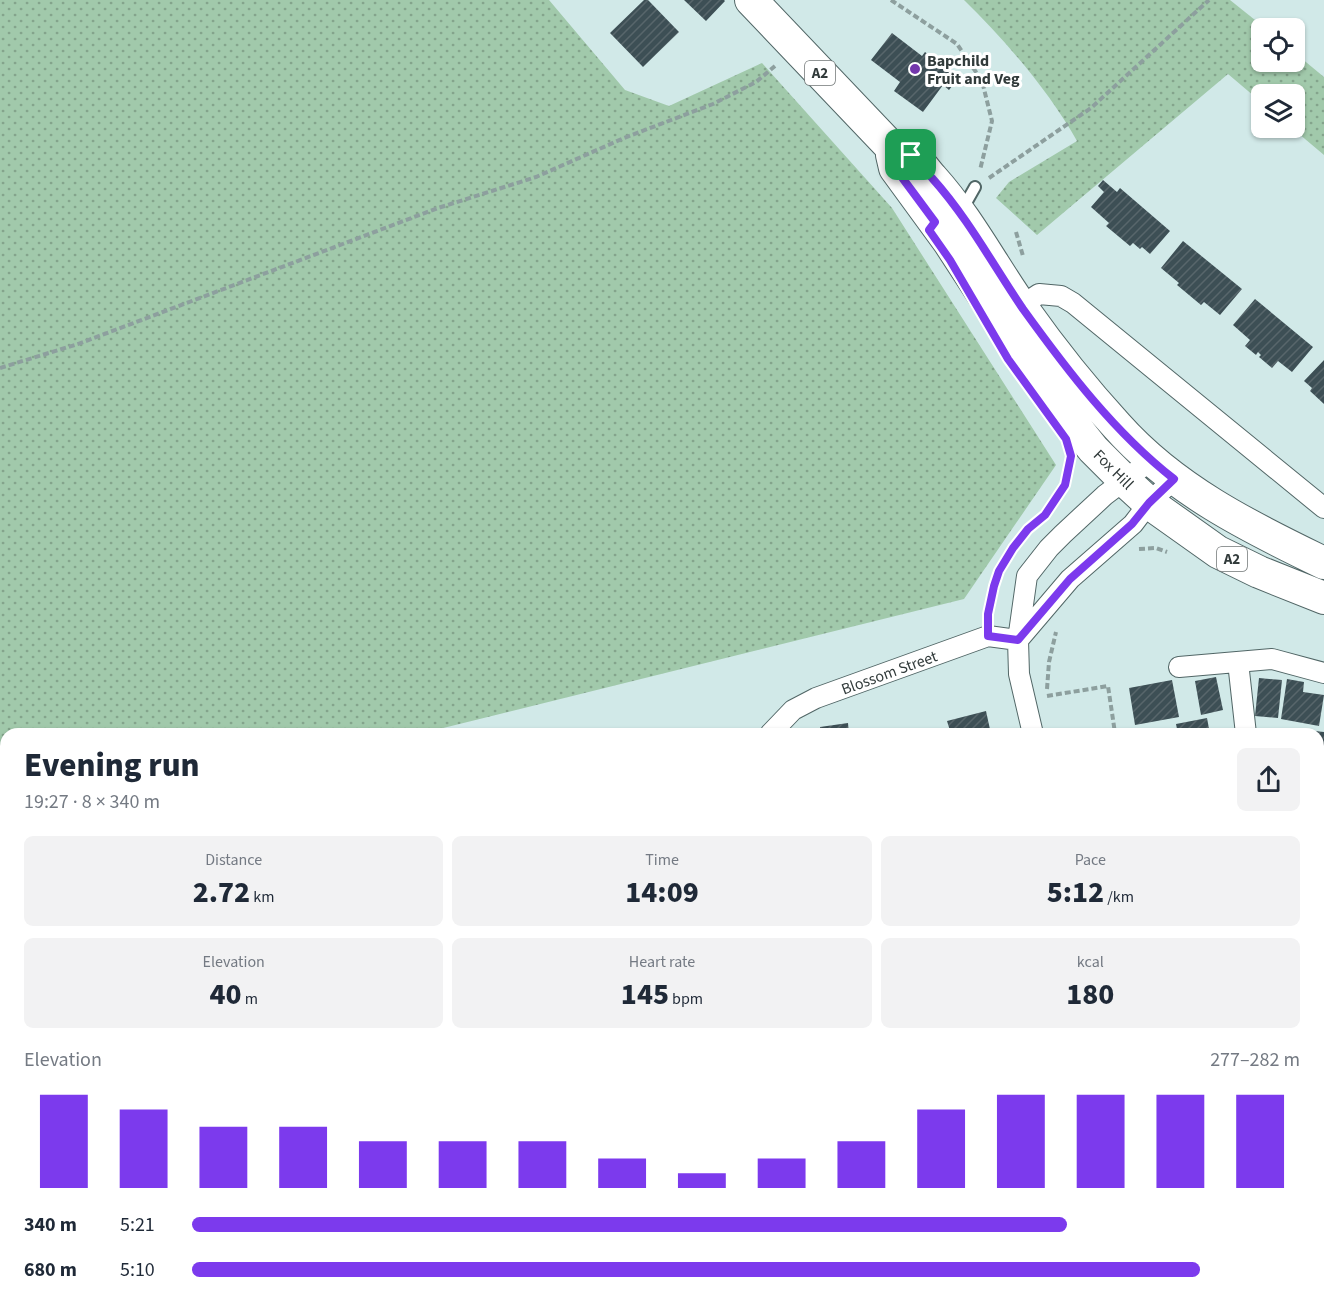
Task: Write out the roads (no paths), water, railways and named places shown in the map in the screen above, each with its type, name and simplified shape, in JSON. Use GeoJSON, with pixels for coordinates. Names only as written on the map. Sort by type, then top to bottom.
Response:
{"type":"FeatureCollection","features":[{"type":"Feature","properties":{"kind":"main road","name":"Fox Hill"},"geometry":{"type":"LineString","coordinates":[[752,0],[890,146],[895,168],[955,228],[982,243],[1042,386],[1093,449],[1149,503],[1218,552],[1259,572],[1324,598]]}},
{"type":"Feature","properties":{"kind":"main road","name":"Fox Hill"},"geometry":{"type":"LineString","coordinates":[[1014,318],[1066,367],[1118,427],[1162,470],[1209,503],[1273,539],[1324,563]]}},
{"type":"Feature","properties":{"kind":"street"},"geometry":{"type":"LineString","coordinates":[[1014,318],[1039,294],[1061,297],[1073,303],[1324,508]]}},
{"type":"Feature","properties":{"kind":"street"},"geometry":{"type":"LineString","coordinates":[[1031,728],[1019,674],[1018,640],[1027,576],[1048,548],[1105,495],[1125,481],[1162,470]]}},
{"type":"Feature","properties":{"kind":"street"},"geometry":{"type":"LineString","coordinates":[[1018,640],[1070,579],[1132,524],[1149,503],[1162,470]]}},
{"type":"Feature","properties":{"kind":"street","name":"Blossom Street"},"geometry":{"type":"LineString","coordinates":[[776,728],[794,710],[816,698],[988,636],[1018,640]]}},
{"type":"Feature","properties":{"kind":"street"},"geometry":{"type":"LineString","coordinates":[[1179,667],[1272,659],[1324,673]]}},
{"type":"Feature","properties":{"kind":"street"},"geometry":{"type":"LineString","coordinates":[[1238,662],[1245,728]]}},
{"type":"Feature","properties":{"kind":"lane"},"geometry":{"type":"LineString","coordinates":[[955,228],[975,187]]}},
{"type":"Feature","properties":{"kind":"place","name":"Bapchild Fruit and Veg"},"geometry":{"type":"Point","coordinates":[915,69]}}]}
